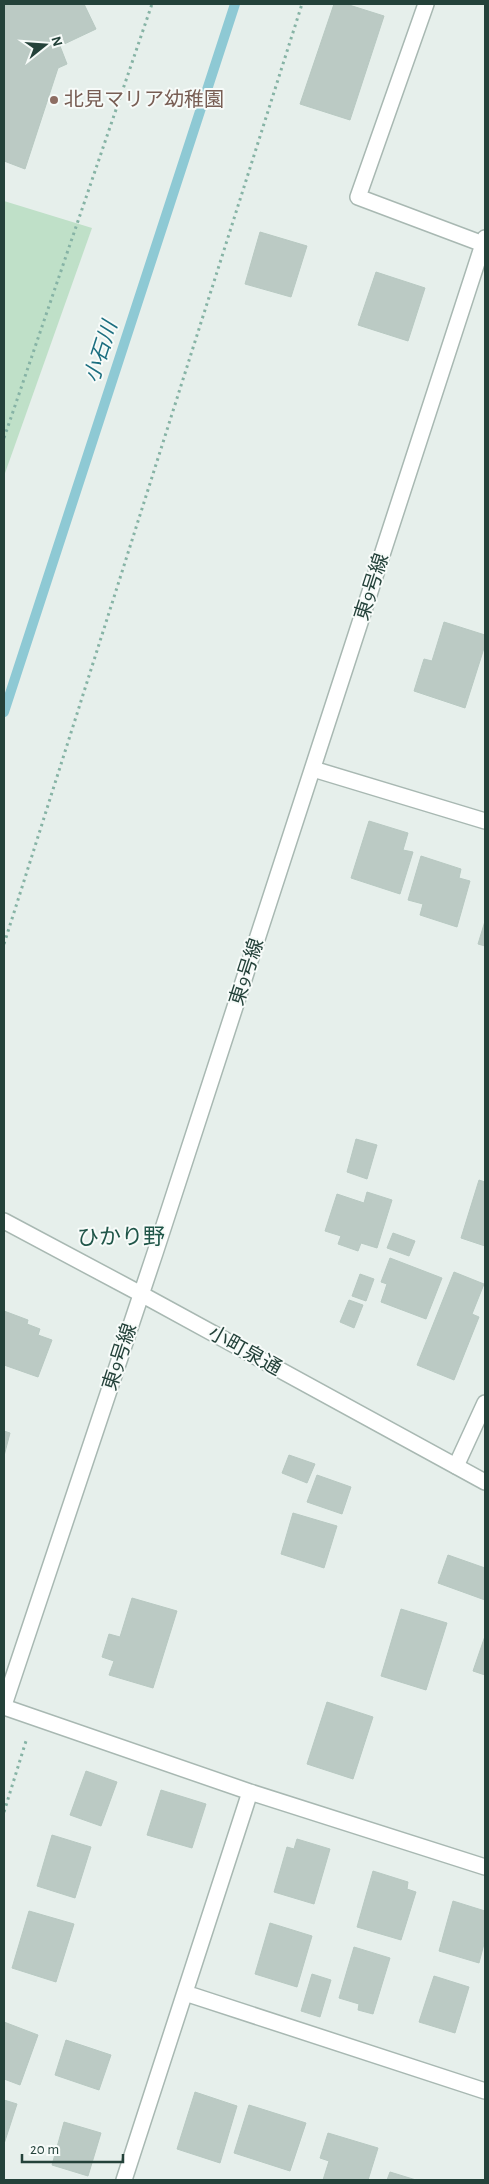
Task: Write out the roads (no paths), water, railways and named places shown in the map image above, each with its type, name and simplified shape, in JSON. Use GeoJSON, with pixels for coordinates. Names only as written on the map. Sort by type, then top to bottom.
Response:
{"type":"FeatureCollection","features":[{"type":"Feature","properties":{"kind":"street"},"geometry":{"type":"LineString","coordinates":[[426,4],[358,197],[484,241]]}},
{"type":"Feature","properties":{"kind":"street","name":"東9号線"},"geometry":{"type":"LineString","coordinates":[[4,1706],[141,1294],[484,241]]}},
{"type":"Feature","properties":{"kind":"street"},"geometry":{"type":"LineString","coordinates":[[313,769],[485,821]]}},
{"type":"Feature","properties":{"kind":"street","name":"小町泉通"},"geometry":{"type":"LineString","coordinates":[[4,1221],[485,1482]]}},
{"type":"Feature","properties":{"kind":"street"},"geometry":{"type":"LineString","coordinates":[[456,1466],[485,1403]]}},
{"type":"Feature","properties":{"kind":"street"},"geometry":{"type":"LineString","coordinates":[[4,1706],[250,1792],[485,1867]]}},
{"type":"Feature","properties":{"kind":"street"},"geometry":{"type":"LineString","coordinates":[[124,2180],[250,1792]]}},
{"type":"Feature","properties":{"kind":"street"},"geometry":{"type":"LineString","coordinates":[[185,1993],[485,2091]]}},
{"type":"Feature","properties":{"kind":"waterway","name":"小石川"},"geometry":{"type":"LineString","coordinates":[[4,712],[235,4]]}},
{"type":"Feature","properties":{"kind":"place","name":"北見マリア幼稚園"},"geometry":{"type":"Point","coordinates":[54,100]}},
{"type":"Feature","properties":{"kind":"district","name":"ひかり野"},"geometry":{"type":"Point","coordinates":[121,1237]}}]}
